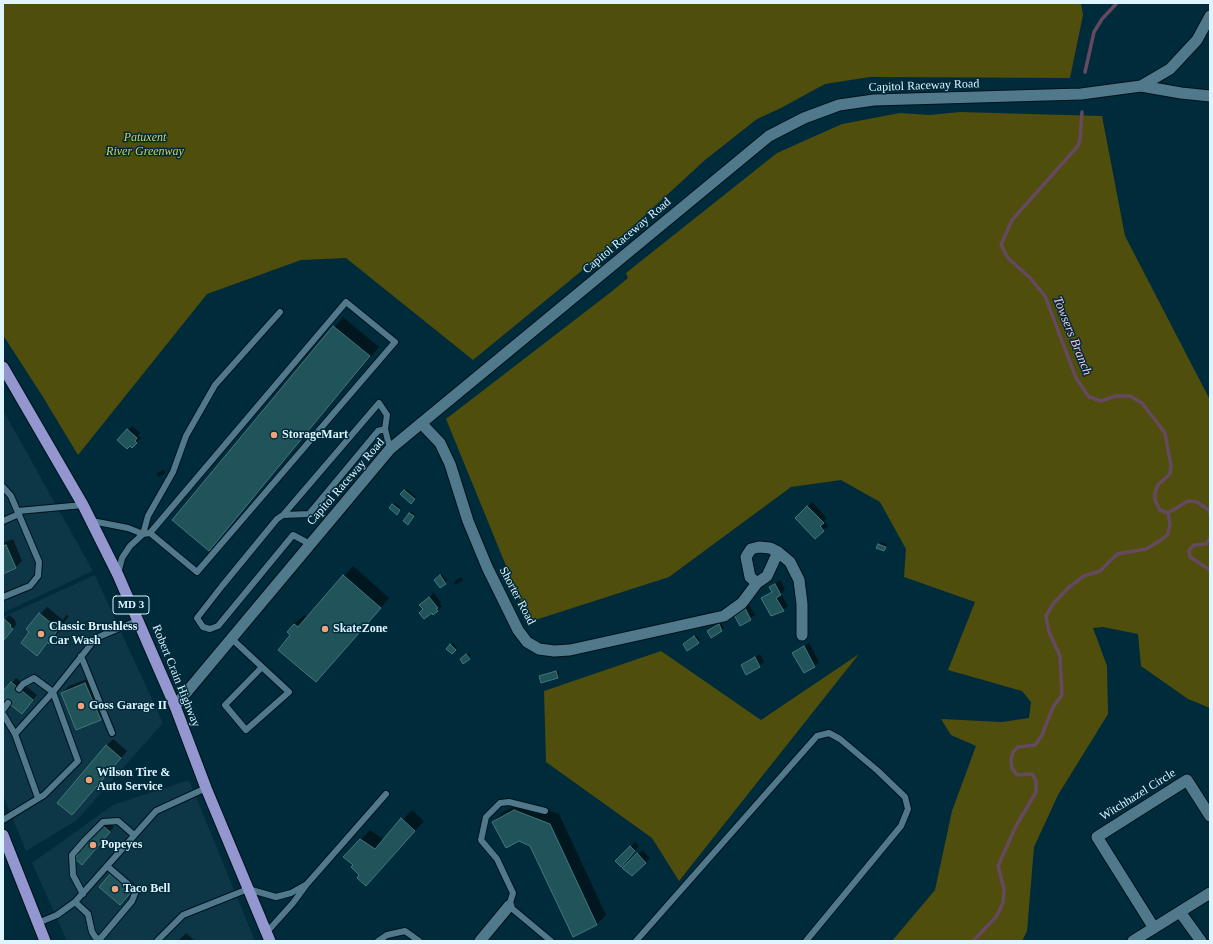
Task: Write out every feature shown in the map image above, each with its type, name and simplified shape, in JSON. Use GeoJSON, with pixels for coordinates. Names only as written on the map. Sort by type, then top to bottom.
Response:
{"type":"FeatureCollection","features":[{"type":"Feature","properties":{"kind":"highway","name":"Robert Crain Highway"},"geometry":{"type":"LineString","coordinates":[[3,368],[92,521],[139,620],[175,706],[206,788],[268,937]]}},
{"type":"Feature","properties":{"kind":"highway"},"geometry":{"type":"LineString","coordinates":[[3,835],[38,923],[43,940]]}},
{"type":"Feature","properties":{"kind":"street","name":"Capitol Raceway Road"},"geometry":{"type":"LineString","coordinates":[[175,706],[390,449],[769,136],[804,118],[839,105],[874,100],[1081,94],[1141,86],[1170,69],[1197,40],[1210,16]]}},
{"type":"Feature","properties":{"kind":"street"},"geometry":{"type":"LineString","coordinates":[[1141,86],[1210,96]]}},
{"type":"Feature","properties":{"kind":"street","name":"Shorter Road"},"geometry":{"type":"LineString","coordinates":[[420,424],[440,444],[450,464],[468,521],[487,567],[518,630],[527,642],[539,649],[554,651],[570,650],[724,616],[742,603],[757,583],[767,576],[778,552]]}},
{"type":"Feature","properties":{"kind":"street"},"geometry":{"type":"LineString","coordinates":[[757,583],[750,577],[747,568],[746,557],[751,549],[770,548],[778,552],[790,562],[799,580],[802,604],[802,635]]}},
{"type":"Feature","properties":{"kind":"street","name":"Witchhazel Circle"},"geometry":{"type":"LineString","coordinates":[[1154,928],[1096,837],[1187,780],[1210,816]]}},
{"type":"Feature","properties":{"kind":"street"},"geometry":{"type":"LineString","coordinates":[[1133,941],[1210,892]]}},
{"type":"Feature","properties":{"kind":"street"},"geometry":{"type":"LineString","coordinates":[[480,941],[509,906]]}},
{"type":"Feature","properties":{"kind":"street"},"geometry":{"type":"LineString","coordinates":[[1180,912],[1201,941]]}},
{"type":"Feature","properties":{"kind":"lane"},"geometry":{"type":"LineString","coordinates":[[92,521],[128,528],[143,534],[150,533],[346,302],[395,342],[197,572],[150,533]]}},
{"type":"Feature","properties":{"kind":"lane"},"geometry":{"type":"LineString","coordinates":[[118,576],[122,558],[130,546],[143,534],[148,516],[174,472],[186,436],[215,385],[280,312]]}},
{"type":"Feature","properties":{"kind":"lane"},"geometry":{"type":"LineString","coordinates":[[283,516],[380,403],[387,415],[385,429],[390,449]]}},
{"type":"Feature","properties":{"kind":"lane"},"geometry":{"type":"LineString","coordinates":[[310,544],[293,535],[218,626],[210,629],[203,627],[197,618],[277,519],[283,516],[308,514],[378,432],[385,429]]}},
{"type":"Feature","properties":{"kind":"lane"},"geometry":{"type":"LineString","coordinates":[[3,487],[11,496],[19,513],[38,562],[38,576],[30,586],[3,596]]}},
{"type":"Feature","properties":{"kind":"lane"},"geometry":{"type":"LineString","coordinates":[[3,521],[19,513],[83,505]]}},
{"type":"Feature","properties":{"kind":"lane"},"geometry":{"type":"LineString","coordinates":[[15,734],[96,638],[139,620]]}},
{"type":"Feature","properties":{"kind":"lane"},"geometry":{"type":"LineString","coordinates":[[231,638],[262,666],[289,692],[246,730],[225,705],[262,666]]}},
{"type":"Feature","properties":{"kind":"lane"},"geometry":{"type":"LineString","coordinates":[[81,656],[112,733]]}},
{"type":"Feature","properties":{"kind":"lane"},"geometry":{"type":"LineString","coordinates":[[3,820],[38,798],[78,761],[52,692],[34,678],[21,686]]}},
{"type":"Feature","properties":{"kind":"lane"},"geometry":{"type":"LineString","coordinates":[[3,710],[8,703]]}},
{"type":"Feature","properties":{"kind":"lane"},"geometry":{"type":"LineString","coordinates":[[3,714],[15,734],[38,798]]}},
{"type":"Feature","properties":{"kind":"lane"},"geometry":{"type":"LineString","coordinates":[[636,941],[817,736],[829,733],[840,739],[878,771],[905,797],[908,809],[901,826],[806,941]]}},
{"type":"Feature","properties":{"kind":"lane"},"geometry":{"type":"LineString","coordinates":[[38,923],[57,915],[75,902],[156,811],[206,788]]}},
{"type":"Feature","properties":{"kind":"lane"},"geometry":{"type":"LineString","coordinates":[[268,937],[306,884],[386,794]]}},
{"type":"Feature","properties":{"kind":"lane"},"geometry":{"type":"LineString","coordinates":[[545,811],[509,802],[500,803],[486,817],[481,840],[497,859],[513,893],[509,906],[551,941]]}},
{"type":"Feature","properties":{"kind":"lane"},"geometry":{"type":"LineString","coordinates":[[82,894],[73,875],[72,855],[85,840],[103,822],[118,821],[134,836]]}},
{"type":"Feature","properties":{"kind":"lane"},"geometry":{"type":"LineString","coordinates":[[75,902],[88,914],[92,932],[96,938],[100,939],[132,901],[136,891],[107,866]]}},
{"type":"Feature","properties":{"kind":"lane"},"geometry":{"type":"LineString","coordinates":[[157,941],[183,915],[248,889],[276,897],[291,893],[306,884]]}},
{"type":"Feature","properties":{"kind":"lane"},"geometry":{"type":"LineString","coordinates":[[378,941],[387,935],[405,931],[419,941]]}},
{"type":"Feature","properties":{"kind":"shaded area"},"geometry":{"type":"Polygon","coordinates":[[[3,410],[93,571],[3,613],[3,410]]]}},
{"type":"Feature","properties":{"kind":"shaded area"},"geometry":{"type":"Polygon","coordinates":[[[95,575],[163,723],[77,820],[26,851],[3,795],[3,617],[95,575]]]}},
{"type":"Feature","properties":{"kind":"shaded area"},"geometry":{"type":"Polygon","coordinates":[[[189,780],[255,941],[67,941],[32,863],[113,805],[189,780]]]}},
{"type":"Feature","properties":{"kind":"green space","name":"Patuxent River Greenway"},"geometry":{"type":"Polygon","coordinates":[[[3,3],[1081,3],[1083,15],[1070,78],[870,77],[825,84],[781,108],[757,119],[705,160],[607,250],[473,360],[346,258],[301,260],[207,294],[78,455],[3,335],[3,3]]]}},
{"type":"Feature","properties":{"kind":"green space"},"geometry":{"type":"Polygon","coordinates":[[[960,112],[1102,116],[1125,236],[1210,400],[1210,708],[1188,699],[1141,666],[1138,634],[1103,627],[1093,628],[1107,666],[1108,714],[1058,795],[1034,847],[1027,931],[1022,941],[892,941],[935,890],[952,811],[976,746],[951,735],[941,719],[1002,722],[1029,718],[1031,702],[1022,691],[948,670],[975,602],[904,577],[906,549],[880,502],[841,480],[791,487],[669,577],[529,622],[446,419],[611,292],[628,278],[626,273],[777,153],[842,124],[900,113],[929,115],[960,112]]]}},
{"type":"Feature","properties":{"kind":"green space"},"geometry":{"type":"Polygon","coordinates":[[[661,651],[761,720],[859,654],[679,881],[652,838],[546,762],[544,691],[661,651]]]}},
{"type":"Feature","properties":{"kind":"building","name":"StorageMart"},"geometry":{"type":"Polygon","coordinates":[[[333,326],[370,356],[209,551],[172,520],[333,326]]]}},
{"type":"Feature","properties":{"kind":"building"},"geometry":{"type":"Polygon","coordinates":[[[127,429],[137,438],[135,441],[137,443],[132,448],[130,446],[127,449],[117,440],[127,429]]]}},
{"type":"Feature","properties":{"kind":"building"},"geometry":{"type":"Polygon","coordinates":[[[404,490],[415,499],[411,504],[400,494],[404,490]]]}},
{"type":"Feature","properties":{"kind":"building"},"geometry":{"type":"Polygon","coordinates":[[[392,504],[400,510],[397,515],[389,508],[392,504]]]}},
{"type":"Feature","properties":{"kind":"building"},"geometry":{"type":"Polygon","coordinates":[[[807,506],[824,523],[820,526],[824,531],[815,539],[795,518],[807,506]]]}},
{"type":"Feature","properties":{"kind":"building"},"geometry":{"type":"Polygon","coordinates":[[[409,513],[414,516],[408,525],[403,521],[409,513]]]}},
{"type":"Feature","properties":{"kind":"building"},"geometry":{"type":"Polygon","coordinates":[[[878,544],[886,547],[884,551],[876,548],[878,544]]]}},
{"type":"Feature","properties":{"kind":"building"},"geometry":{"type":"Polygon","coordinates":[[[6,545],[16,568],[3,574],[3,546],[6,545]]]}},
{"type":"Feature","properties":{"kind":"building","name":"SkateZone"},"geometry":{"type":"Polygon","coordinates":[[[343,575],[381,608],[316,682],[278,650],[290,635],[287,632],[294,624],[298,627],[343,575]]]}},
{"type":"Feature","properties":{"kind":"building"},"geometry":{"type":"Polygon","coordinates":[[[440,575],[446,584],[440,588],[434,580],[440,575]]]}},
{"type":"Feature","properties":{"kind":"building"},"geometry":{"type":"Polygon","coordinates":[[[775,584],[781,595],[776,598],[784,611],[771,616],[761,598],[772,592],[769,587],[775,584]]]}},
{"type":"Feature","properties":{"kind":"building"},"geometry":{"type":"Polygon","coordinates":[[[429,597],[438,608],[436,609],[438,611],[433,615],[432,613],[424,619],[419,613],[423,609],[419,605],[429,597]]]}},
{"type":"Feature","properties":{"kind":"building"},"geometry":{"type":"Polygon","coordinates":[[[745,608],[751,620],[740,626],[734,615],[745,608]]]}},
{"type":"Feature","properties":{"kind":"building","name":"Classic Brushless Car Wash"},"geometry":{"type":"Polygon","coordinates":[[[39,613],[58,629],[49,644],[48,642],[37,656],[21,643],[29,632],[26,629],[39,613]]]}},
{"type":"Feature","properties":{"kind":"building"},"geometry":{"type":"Polygon","coordinates":[[[4,619],[13,629],[4,640],[4,619]]]}},
{"type":"Feature","properties":{"kind":"building"},"geometry":{"type":"Polygon","coordinates":[[[719,624],[722,631],[711,638],[707,631],[719,624]]]}},
{"type":"Feature","properties":{"kind":"building"},"geometry":{"type":"Polygon","coordinates":[[[694,636],[699,643],[687,651],[683,644],[694,636]]]}},
{"type":"Feature","properties":{"kind":"building"},"geometry":{"type":"Polygon","coordinates":[[[450,644],[456,650],[452,654],[446,649],[450,644]]]}},
{"type":"Feature","properties":{"kind":"building"},"geometry":{"type":"Polygon","coordinates":[[[804,646],[815,667],[804,673],[792,653],[804,646]]]}},
{"type":"Feature","properties":{"kind":"building"},"geometry":{"type":"Polygon","coordinates":[[[466,654],[470,659],[463,664],[460,659],[466,654]]]}},
{"type":"Feature","properties":{"kind":"building"},"geometry":{"type":"Polygon","coordinates":[[[755,657],[760,667],[746,675],[741,665],[755,657]]]}},
{"type":"Feature","properties":{"kind":"building"},"geometry":{"type":"Polygon","coordinates":[[[556,671],[558,678],[541,683],[539,676],[556,671]]]}},
{"type":"Feature","properties":{"kind":"building"},"geometry":{"type":"Polygon","coordinates":[[[11,682],[33,700],[22,714],[3,699],[3,691],[11,682]]]}},
{"type":"Feature","properties":{"kind":"building","name":"Goss Garage II"},"geometry":{"type":"Polygon","coordinates":[[[85,683],[101,720],[76,730],[61,693],[85,683]]]}},
{"type":"Feature","properties":{"kind":"building","name":"Wilson Tire & Auto Service"},"geometry":{"type":"Polygon","coordinates":[[[106,745],[121,758],[72,815],[57,803],[106,745]]]}},
{"type":"Feature","properties":{"kind":"building"},"geometry":{"type":"Polygon","coordinates":[[[514,810],[550,824],[597,925],[573,937],[530,846],[519,841],[506,848],[492,822],[514,810]]]}},
{"type":"Feature","properties":{"kind":"building"},"geometry":{"type":"Polygon","coordinates":[[[401,818],[415,831],[366,886],[357,878],[359,875],[351,867],[353,865],[343,857],[360,839],[375,849],[401,818]]]}},
{"type":"Feature","properties":{"kind":"building","name":"Popeyes"},"geometry":{"type":"Polygon","coordinates":[[[102,825],[110,832],[82,865],[75,859],[78,854],[76,852],[82,844],[84,846],[102,825]]]}},
{"type":"Feature","properties":{"kind":"building"},"geometry":{"type":"Polygon","coordinates":[[[630,846],[635,851],[621,867],[615,861],[630,846]]]}},
{"type":"Feature","properties":{"kind":"building"},"geometry":{"type":"Polygon","coordinates":[[[637,853],[646,863],[632,876],[622,868],[637,853]]]}},
{"type":"Feature","properties":{"kind":"building","name":"Taco Bell"},"geometry":{"type":"Polygon","coordinates":[[[111,873],[132,891],[120,905],[99,887],[111,873]]]}},
{"type":"Feature","properties":{"kind":"waterway","name":"Towsers Branch"},"geometry":{"type":"LineString","coordinates":[[1085,72],[1094,32],[1102,19],[1117,3]]}},
{"type":"Feature","properties":{"kind":"waterway","name":"Towsers Branch"},"geometry":{"type":"LineString","coordinates":[[1082,112],[1080,140],[1077,147],[1012,220],[1001,245],[1008,258],[1030,278],[1045,296],[1076,378],[1089,397],[1101,401],[1116,396],[1130,396],[1142,403],[1165,433],[1171,466],[1170,474],[1158,485],[1155,493],[1155,500],[1160,510],[1168,513],[1188,501],[1197,502],[1209,510],[1210,513]]}},
{"type":"Feature","properties":{"kind":"waterway"},"geometry":{"type":"LineString","coordinates":[[973,941],[996,917],[1003,903],[1004,889],[998,866],[1016,826],[1036,792],[1036,780],[1032,774],[1017,775],[1012,768],[1011,760],[1013,752],[1018,747],[1035,745],[1042,735],[1053,707],[1062,695],[1060,656],[1049,632],[1046,616],[1053,604],[1068,588],[1084,576],[1100,571],[1117,554],[1146,549],[1161,540],[1168,534],[1170,524],[1168,513]]}},
{"type":"Feature","properties":{"kind":"waterway","name":"Towsers Branch"},"geometry":{"type":"LineString","coordinates":[[1210,538],[1206,544],[1194,545],[1189,550],[1190,557],[1210,570]]}},
{"type":"Feature","properties":{"kind":"place","name":"StorageMart"},"geometry":{"type":"Point","coordinates":[274,435]}},
{"type":"Feature","properties":{"kind":"place","name":"SkateZone"},"geometry":{"type":"Point","coordinates":[325,629]}},
{"type":"Feature","properties":{"kind":"place","name":"Classic Brushless Car Wash"},"geometry":{"type":"Point","coordinates":[41,634]}},
{"type":"Feature","properties":{"kind":"place","name":"Goss Garage II"},"geometry":{"type":"Point","coordinates":[81,706]}},
{"type":"Feature","properties":{"kind":"place","name":"Wilson Tire & Auto Service"},"geometry":{"type":"Point","coordinates":[89,780]}},
{"type":"Feature","properties":{"kind":"place","name":"Popeyes"},"geometry":{"type":"Point","coordinates":[93,845]}},
{"type":"Feature","properties":{"kind":"place","name":"Taco Bell"},"geometry":{"type":"Point","coordinates":[115,889]}}]}
